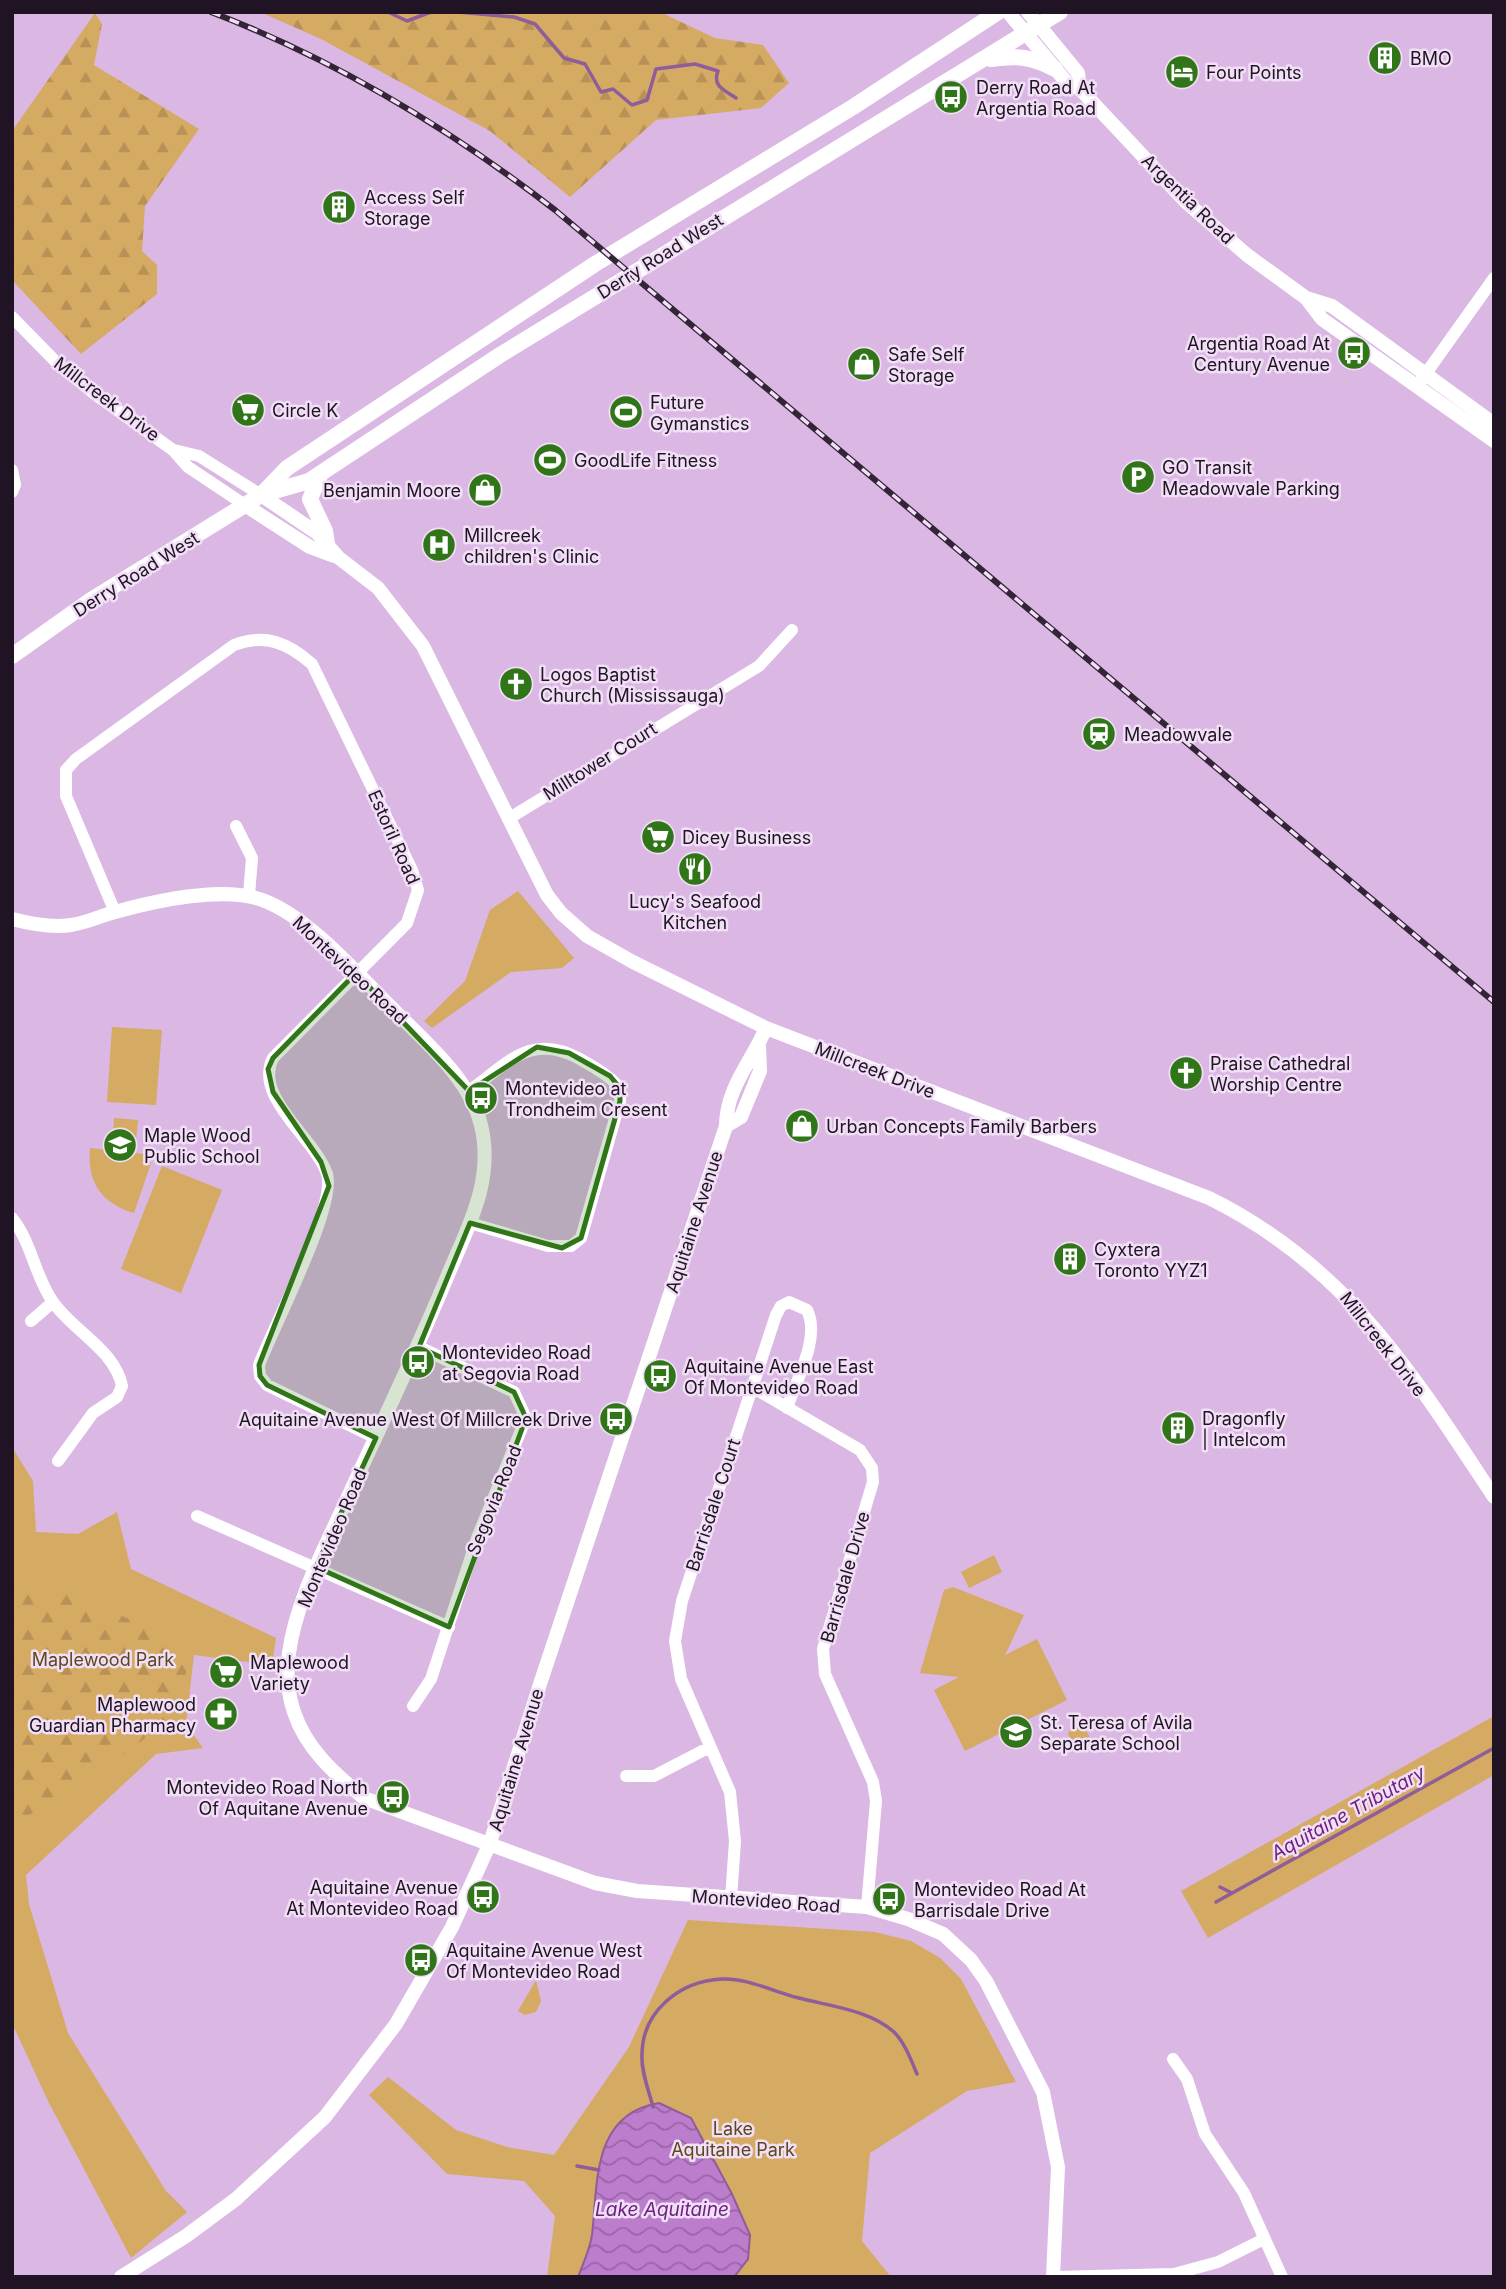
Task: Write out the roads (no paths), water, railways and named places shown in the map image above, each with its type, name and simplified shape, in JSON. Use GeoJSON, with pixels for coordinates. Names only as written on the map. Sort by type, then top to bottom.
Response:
{"type":"FeatureCollection","features":[{"type":"Feature","properties":{"kind":"main road","name":"Derry Road West"},"geometry":{"type":"LineString","coordinates":[[12,656],[91,600],[261,495],[287,468],[595,264],[853,107],[998,12]]}},
{"type":"Feature","properties":{"kind":"main road","name":"Derry Road West"},"geometry":{"type":"LineString","coordinates":[[261,495],[309,481],[430,399],[982,60],[1031,23],[1060,12]]}},
{"type":"Feature","properties":{"kind":"main road"},"geometry":{"type":"LineString","coordinates":[[982,60],[1014,56],[1037,60],[1055,69]]}},
{"type":"Feature","properties":{"kind":"main road"},"geometry":{"type":"LineString","coordinates":[[322,472],[310,499],[325,531],[327,544]]}},
{"type":"Feature","properties":{"kind":"street","name":"Argentia Road"},"geometry":{"type":"LineString","coordinates":[[1008,12],[1031,23],[1078,73],[1080,89]]}},
{"type":"Feature","properties":{"kind":"street","name":"Argentia Road"},"geometry":{"type":"LineString","coordinates":[[1031,23],[1055,69],[1068,83],[1080,89],[1186,202],[1247,255],[1306,298],[1332,306],[1494,441]]}},
{"type":"Feature","properties":{"kind":"street"},"geometry":{"type":"LineString","coordinates":[[1421,380],[1494,278]]}},
{"type":"Feature","properties":{"kind":"street","name":"Millcreek Drive"},"geometry":{"type":"LineString","coordinates":[[12,317],[57,363],[92,392],[173,450],[188,467],[310,547],[339,558]]}},
{"type":"Feature","properties":{"kind":"street","name":"Argentia Road"},"geometry":{"type":"LineString","coordinates":[[1421,380],[1494,424]]}},
{"type":"Feature","properties":{"kind":"street","name":"Millcreek Drive"},"geometry":{"type":"LineString","coordinates":[[173,450],[198,456],[261,495],[317,533],[339,558],[378,588],[424,646],[547,895],[561,913],[587,936],[766,1028],[1209,1198],[1262,1227],[1338,1287],[1371,1322],[1494,1497]]}},
{"type":"Feature","properties":{"kind":"street"},"geometry":{"type":"LineString","coordinates":[[12,470],[15,485],[12,492]]}},
{"type":"Feature","properties":{"kind":"street","name":"Milltower Court"},"geometry":{"type":"LineString","coordinates":[[508,819],[759,666],[792,630]]}},
{"type":"Feature","properties":{"kind":"street","name":"Estoril Road"},"geometry":{"type":"LineString","coordinates":[[114,912],[66,796],[66,770],[76,759],[234,645],[249,639],[271,639],[296,650],[312,664],[412,870],[418,890],[408,923],[274,1058],[268,1069],[272,1092],[321,1162],[329,1186],[321,1216],[259,1365],[260,1376],[267,1385],[376,1438]]}},
{"type":"Feature","properties":{"kind":"street"},"geometry":{"type":"LineString","coordinates":[[236,826],[252,858],[249,895]]}},
{"type":"Feature","properties":{"kind":"street","name":"Montevideo Road"},"geometry":{"type":"LineString","coordinates":[[12,919],[43,925],[69,925],[164,901],[249,895],[288,913],[356,973],[469,1091],[480,1121],[486,1169],[470,1223],[419,1347],[316,1567],[292,1637],[287,1673],[293,1712],[310,1746],[336,1775],[364,1798],[596,1883],[629,1890],[867,1907],[908,1919],[943,1934],[971,1960],[986,1982],[1043,2092],[1058,2167],[1054,2277]]}},
{"type":"Feature","properties":{"kind":"street","name":"Aquitaine Avenue"},"geometry":{"type":"LineString","coordinates":[[121,2277],[186,2236],[236,2199],[325,2116],[396,2024],[452,1927],[490,1843],[540,1684],[726,1126],[726,1112],[744,1064],[759,1046],[766,1028]]}},
{"type":"Feature","properties":{"kind":"street"},"geometry":{"type":"LineString","coordinates":[[469,1091],[523,1052],[537,1047],[569,1053],[610,1076],[620,1088],[620,1101],[581,1238],[571,1246],[548,1246],[470,1223]]}},
{"type":"Feature","properties":{"kind":"street"},"geometry":{"type":"LineString","coordinates":[[12,1218],[21,1229],[53,1301],[118,1369],[122,1386],[117,1397],[93,1413],[58,1461]]}},
{"type":"Feature","properties":{"kind":"street"},"geometry":{"type":"LineString","coordinates":[[31,1321],[53,1301]]}},
{"type":"Feature","properties":{"kind":"street","name":"Barrisdale Court"},"geometry":{"type":"LineString","coordinates":[[708,1748],[681,1679],[675,1641],[682,1601],[752,1387],[781,1306],[789,1302],[798,1303],[807,1310],[812,1320],[811,1337],[787,1408]]}},
{"type":"Feature","properties":{"kind":"street","name":"Segovia Road"},"geometry":{"type":"LineString","coordinates":[[414,1706],[431,1679],[477,1538],[526,1418],[514,1392],[419,1347]]}},
{"type":"Feature","properties":{"kind":"street","name":"Barrisdale Drive"},"geometry":{"type":"LineString","coordinates":[[752,1387],[860,1450],[872,1468],[873,1482],[823,1649],[825,1674],[873,1782],[876,1801],[867,1907]]}},
{"type":"Feature","properties":{"kind":"street"},"geometry":{"type":"LineString","coordinates":[[197,1516],[449,1626]]}},
{"type":"Feature","properties":{"kind":"street"},"geometry":{"type":"LineString","coordinates":[[626,1776],[654,1776],[708,1748],[730,1792],[734,1812],[731,1899]]}},
{"type":"Feature","properties":{"kind":"street"},"geometry":{"type":"LineString","coordinates":[[1173,2059],[1187,2079],[1205,2134],[1244,2193],[1282,2277]]}},
{"type":"Feature","properties":{"kind":"street"},"geometry":{"type":"LineString","coordinates":[[1054,2277],[1174,2274],[1218,2262],[1264,2239]]}},
{"type":"Feature","properties":{"kind":"water","name":"Lake Aquitaine"},"geometry":{"type":"Polygon","coordinates":[[[659,2103],[691,2118],[732,2194],[750,2235],[748,2259],[734,2277],[578,2277],[591,2240],[598,2174],[602,2154],[610,2136],[621,2121],[637,2110],[659,2103]]]}},
{"type":"Feature","properties":{"kind":"waterway"},"geometry":{"type":"LineString","coordinates":[[388,12],[407,21],[431,12]]}},
{"type":"Feature","properties":{"kind":"waterway"},"geometry":{"type":"LineString","coordinates":[[458,12],[514,17],[535,24],[564,58],[585,64],[601,92],[613,89],[632,105],[647,100],[656,69],[695,64],[718,71],[718,84],[736,98]]}},
{"type":"Feature","properties":{"kind":"waterway","name":"Aquitaine Tributary"},"geometry":{"type":"LineString","coordinates":[[1216,1902],[1494,1748]]}},
{"type":"Feature","properties":{"kind":"waterway"},"geometry":{"type":"LineString","coordinates":[[1220,1887],[1232,1893]]}},
{"type":"Feature","properties":{"kind":"waterway"},"geometry":{"type":"LineString","coordinates":[[653,2107],[642,2061],[644,2039],[656,2012],[678,1992],[707,1981],[722,1979],[751,1983],[873,2019],[898,2036],[917,2074]]}},
{"type":"Feature","properties":{"kind":"waterway"},"geometry":{"type":"LineString","coordinates":[[577,2166],[599,2170]]}},
{"type":"Feature","properties":{"kind":"railway"},"geometry":{"type":"LineString","coordinates":[[211,12],[347,74],[433,124],[555,210],[1494,1002]]}},
{"type":"Feature","properties":{"kind":"place","name":"BMO"},"geometry":{"type":"Point","coordinates":[1385,58]}},
{"type":"Feature","properties":{"kind":"place","name":"Four Points"},"geometry":{"type":"Point","coordinates":[1182,72]}},
{"type":"Feature","properties":{"kind":"place","name":"Derry Road At Argentia Road"},"geometry":{"type":"Point","coordinates":[951,97]}},
{"type":"Feature","properties":{"kind":"place","name":"Access Self Storage"},"geometry":{"type":"Point","coordinates":[339,207]}},
{"type":"Feature","properties":{"kind":"place","name":"Argentia Road At Century Avenue"},"geometry":{"type":"Point","coordinates":[1354,353]}},
{"type":"Feature","properties":{"kind":"place","name":"Safe Self Storage"},"geometry":{"type":"Point","coordinates":[864,364]}},
{"type":"Feature","properties":{"kind":"place","name":"Circle K"},"geometry":{"type":"Point","coordinates":[248,410]}},
{"type":"Feature","properties":{"kind":"place","name":"Future Gymanstics"},"geometry":{"type":"Point","coordinates":[626,412]}},
{"type":"Feature","properties":{"kind":"place","name":"GoodLife Fitness"},"geometry":{"type":"Point","coordinates":[550,460]}},
{"type":"Feature","properties":{"kind":"place","name":"GO Transit Meadowvale Parking"},"geometry":{"type":"Point","coordinates":[1138,477]}},
{"type":"Feature","properties":{"kind":"place","name":"Benjamin Moore"},"geometry":{"type":"Point","coordinates":[485,490]}},
{"type":"Feature","properties":{"kind":"place","name":"Millcreek children's Clinic"},"geometry":{"type":"Point","coordinates":[439,545]}},
{"type":"Feature","properties":{"kind":"place","name":"Logos Baptist Church (Mississauga)"},"geometry":{"type":"Point","coordinates":[516,684]}},
{"type":"Feature","properties":{"kind":"place","name":"Meadowvale"},"geometry":{"type":"Point","coordinates":[1099,734]}},
{"type":"Feature","properties":{"kind":"place","name":"Dicey Business"},"geometry":{"type":"Point","coordinates":[658,837]}},
{"type":"Feature","properties":{"kind":"place","name":"Lucy's Seafood Kitchen"},"geometry":{"type":"Point","coordinates":[695,869]}},
{"type":"Feature","properties":{"kind":"place","name":"Praise Cathedral Worship Centre"},"geometry":{"type":"Point","coordinates":[1186,1073]}},
{"type":"Feature","properties":{"kind":"place","name":"Montevideo at Trondheim Cresent"},"geometry":{"type":"Point","coordinates":[481,1098]}},
{"type":"Feature","properties":{"kind":"place","name":"Urban Concepts Family Barbers"},"geometry":{"type":"Point","coordinates":[802,1126]}},
{"type":"Feature","properties":{"kind":"place","name":"Maple Wood Public School"},"geometry":{"type":"Point","coordinates":[120,1145]}},
{"type":"Feature","properties":{"kind":"place","name":"Cyxtera Toronto YYZ1"},"geometry":{"type":"Point","coordinates":[1070,1259]}},
{"type":"Feature","properties":{"kind":"place","name":"Montevideo Road at Segovia Road"},"geometry":{"type":"Point","coordinates":[418,1362]}},
{"type":"Feature","properties":{"kind":"place","name":"Aquitaine Avenue East Of Montevideo Road"},"geometry":{"type":"Point","coordinates":[660,1376]}},
{"type":"Feature","properties":{"kind":"place","name":"Aquitaine Avenue West Of Millcreek Drive"},"geometry":{"type":"Point","coordinates":[616,1419]}},
{"type":"Feature","properties":{"kind":"place","name":"Dragonfly | Intelcom"},"geometry":{"type":"Point","coordinates":[1178,1428]}},
{"type":"Feature","properties":{"kind":"place","name":"Maplewood Variety"},"geometry":{"type":"Point","coordinates":[226,1672]}},
{"type":"Feature","properties":{"kind":"place","name":"Maplewood Guardian Pharmacy"},"geometry":{"type":"Point","coordinates":[221,1714]}},
{"type":"Feature","properties":{"kind":"place","name":"St. Teresa of Avila Separate School"},"geometry":{"type":"Point","coordinates":[1016,1732]}},
{"type":"Feature","properties":{"kind":"place","name":"Montevideo Road North Of Aquitane Avenue"},"geometry":{"type":"Point","coordinates":[393,1797]}},
{"type":"Feature","properties":{"kind":"place","name":"Aquitaine Avenue At Montevideo Road"},"geometry":{"type":"Point","coordinates":[483,1897]}},
{"type":"Feature","properties":{"kind":"place","name":"Montevideo Road At Barrisdale Drive"},"geometry":{"type":"Point","coordinates":[889,1899]}},
{"type":"Feature","properties":{"kind":"place","name":"Aquitaine Avenue West Of Montevideo Road"},"geometry":{"type":"Point","coordinates":[421,1960]}},
{"type":"Feature","properties":{"kind":"park label","name":"Maplewood Park"},"geometry":{"type":"Point","coordinates":[103,1659]}},
{"type":"Feature","properties":{"kind":"park label","name":"Lake Aquitaine Park"},"geometry":{"type":"Point","coordinates":[733,2138]}}]}
